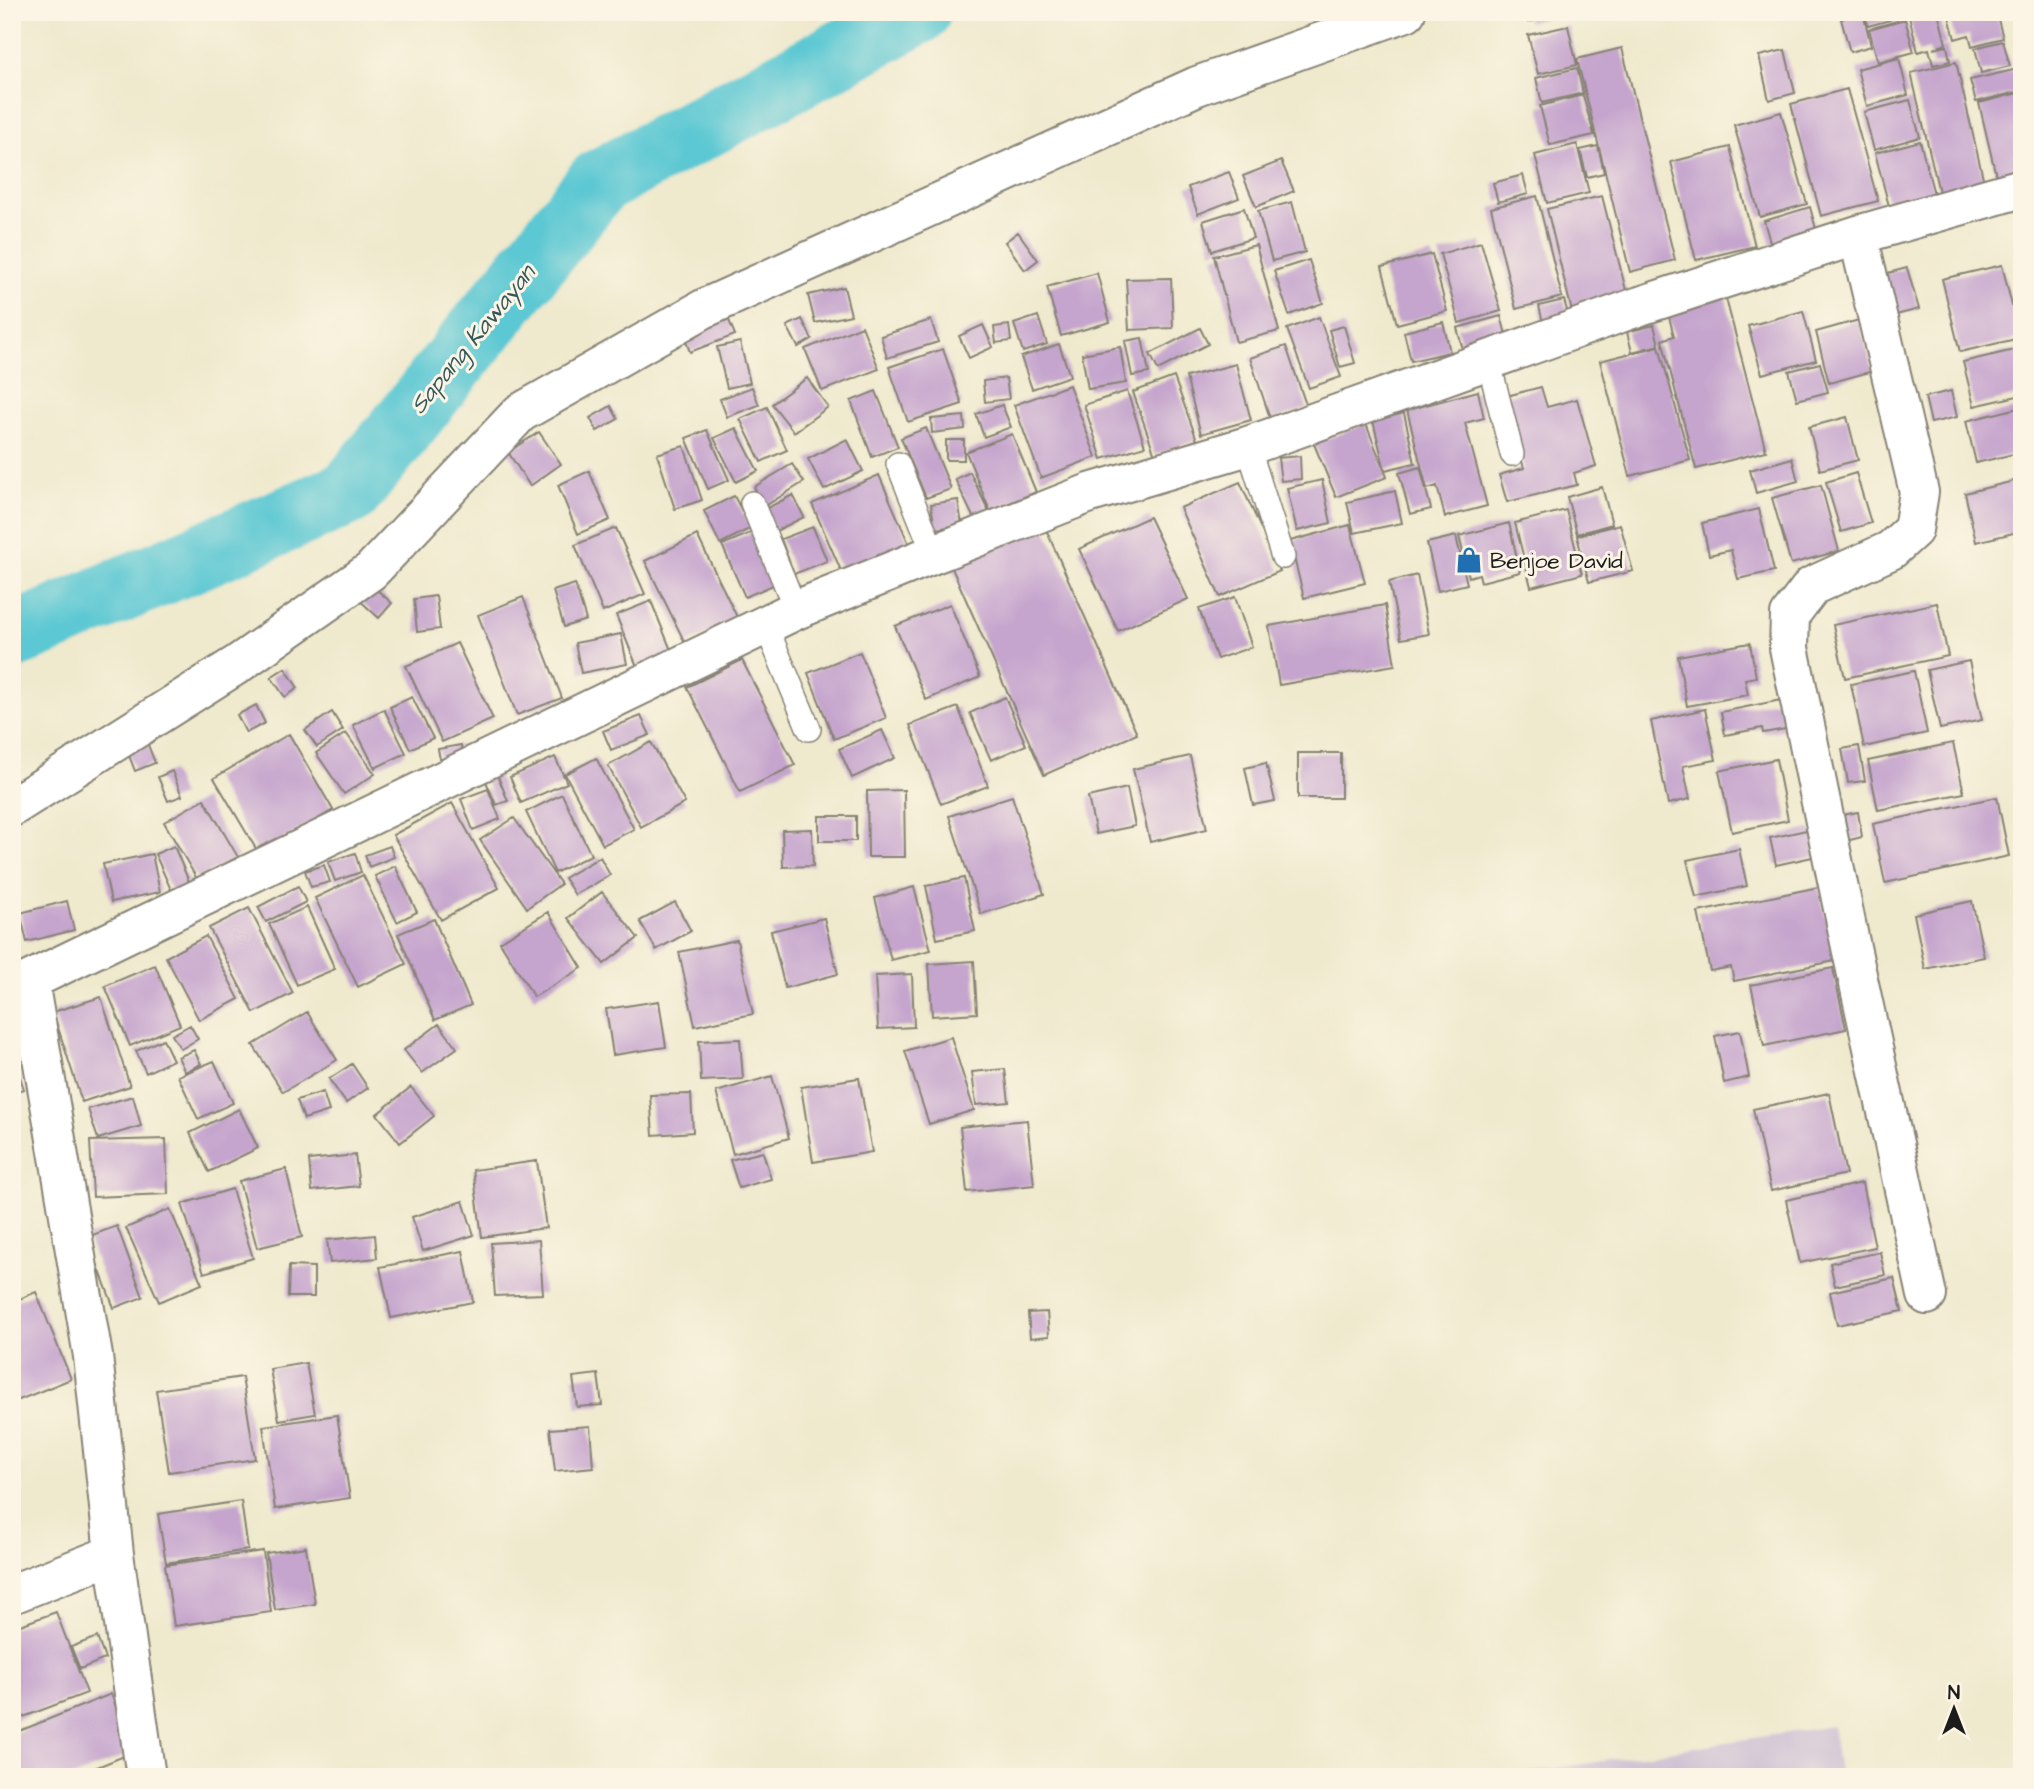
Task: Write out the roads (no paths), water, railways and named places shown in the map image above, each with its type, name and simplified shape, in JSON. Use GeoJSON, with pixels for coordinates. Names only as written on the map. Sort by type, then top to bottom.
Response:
{"type":"FeatureCollection","features":[{"type":"Feature","properties":{"kind":"street"},"geometry":{"type":"LineString","coordinates":[[12,807],[238,664],[371,570],[520,413],[705,307],[1197,86],[1405,12]]}},
{"type":"Feature","properties":{"kind":"street"},"geometry":{"type":"LineString","coordinates":[[146,1777],[114,1554],[93,1356],[20,985],[781,618],[934,554],[1090,494],[1248,446],[1488,359],[1858,235],[2022,188]]}},
{"type":"Feature","properties":{"kind":"street"},"geometry":{"type":"LineString","coordinates":[[1858,235],[1919,492],[1913,530],[1891,550],[1812,586],[1790,615],[1789,648],[1927,1295]]}},
{"type":"Feature","properties":{"kind":"street"},"geometry":{"type":"LineString","coordinates":[[12,1594],[114,1554]]}},
{"type":"Feature","properties":{"kind":"lane"},"geometry":{"type":"LineString","coordinates":[[1488,359],[1512,454]]}},
{"type":"Feature","properties":{"kind":"lane"},"geometry":{"type":"LineString","coordinates":[[1248,446],[1283,557]]}},
{"type":"Feature","properties":{"kind":"lane"},"geometry":{"type":"LineString","coordinates":[[898,464],[934,554]]}},
{"type":"Feature","properties":{"kind":"lane"},"geometry":{"type":"LineString","coordinates":[[752,503],[809,729]]}},
{"type":"Feature","properties":{"kind":"waterway","name":"Sapang Kawayan"},"geometry":{"type":"LineString","coordinates":[[12,637],[350,492],[599,182],[918,12]]}},
{"type":"Feature","properties":{"kind":"place","name":"Benjoe David"},"geometry":{"type":"Point","coordinates":[1469,560]}}]}
